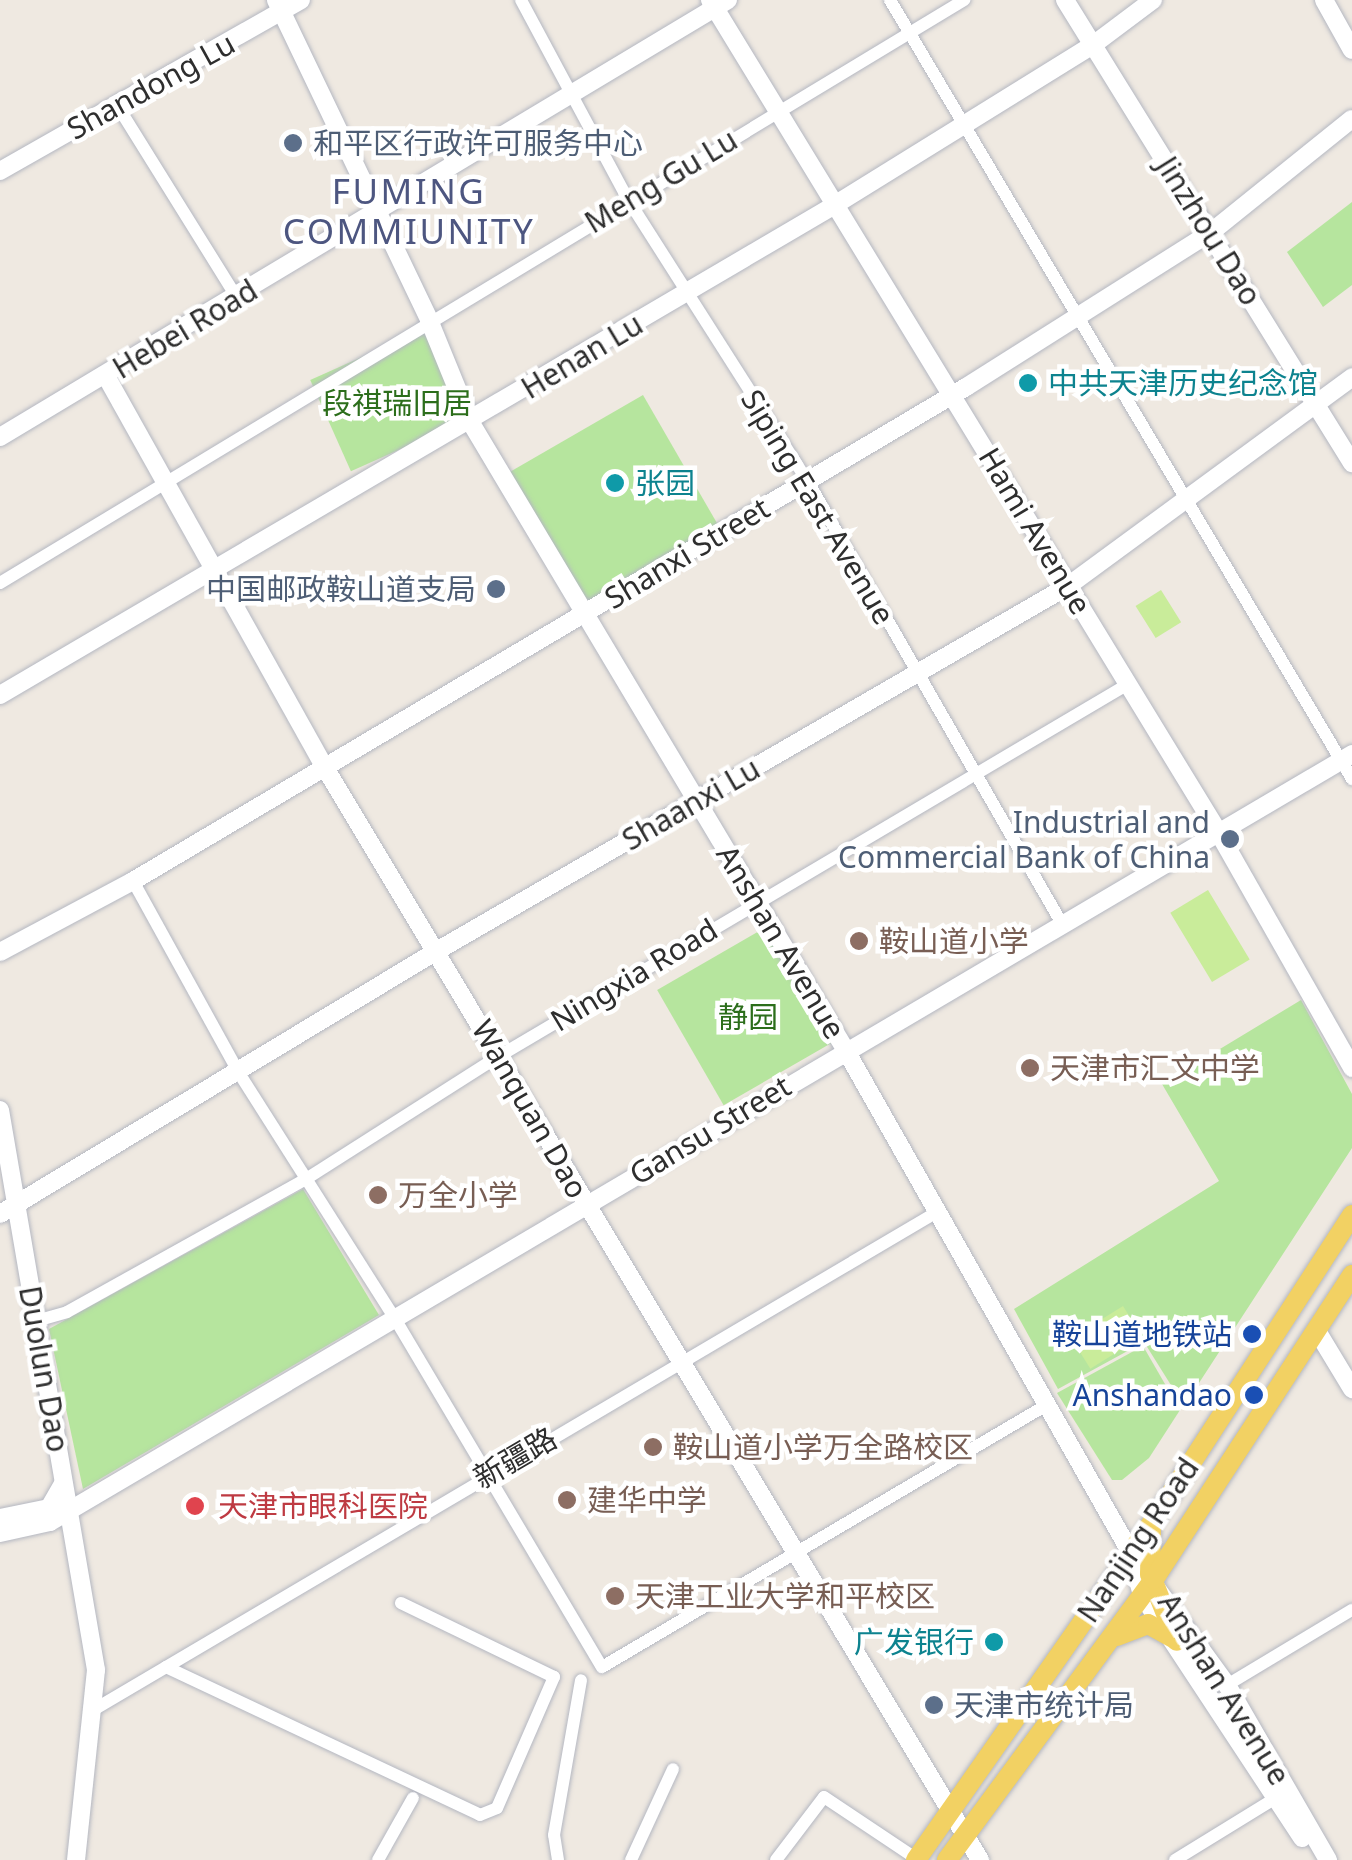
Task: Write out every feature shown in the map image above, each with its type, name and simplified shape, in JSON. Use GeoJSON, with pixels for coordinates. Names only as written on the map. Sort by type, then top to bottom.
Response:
{"type":"FeatureCollection","features":[{"type":"Feature","properties":{"kind":"main road","name":"Nanjing Road"},"geometry":{"type":"LineString","coordinates":[[917,1860],[1156,1517],[1352,1215]]}},
{"type":"Feature","properties":{"kind":"main road","name":"Nanjing Road"},"geometry":{"type":"LineString","coordinates":[[947,1860],[1187,1530],[1352,1274]]}},
{"type":"Feature","properties":{"kind":"main road"},"geometry":{"type":"LineString","coordinates":[[1156,1517],[1147,1546],[1150,1582],[1177,1640]]}},
{"type":"Feature","properties":{"kind":"main road"},"geometry":{"type":"LineString","coordinates":[[1104,1648],[1140,1624],[1177,1640]]}},
{"type":"Feature","properties":{"kind":"street","name":"Shandong Lu"},"geometry":{"type":"LineString","coordinates":[[0,171],[279,6],[301,0]]}},
{"type":"Feature","properties":{"kind":"street","name":"Siping East Avenue"},"geometry":{"type":"LineString","coordinates":[[521,0],[628,200],[807,480],[1061,922]]}},
{"type":"Feature","properties":{"kind":"street"},"geometry":{"type":"LineString","coordinates":[[890,0],[1346,757],[1352,779]]}},
{"type":"Feature","properties":{"kind":"street","name":"Meng Gu Lu"},"geometry":{"type":"LineString","coordinates":[[0,583],[429,320],[964,0]]}},
{"type":"Feature","properties":{"kind":"street","name":"Jinzhou Dao"},"geometry":{"type":"LineString","coordinates":[[1065,0],[1352,463]]}},
{"type":"Feature","properties":{"kind":"street","name":"Henan Lu"},"geometry":{"type":"LineString","coordinates":[[0,696],[834,206],[1093,45],[1152,0]]}},
{"type":"Feature","properties":{"kind":"street"},"geometry":{"type":"LineString","coordinates":[[1324,0],[1352,50]]}},
{"type":"Feature","properties":{"kind":"street","name":"Hebei Road"},"geometry":{"type":"LineString","coordinates":[[0,438],[375,215],[717,3]]}},
{"type":"Feature","properties":{"kind":"street","name":"Hami Avenue"},"geometry":{"type":"LineString","coordinates":[[717,3],[834,206],[1217,830],[1352,1068]]}},
{"type":"Feature","properties":{"kind":"street","name":"Anshan Avenue"},"geometry":{"type":"LineString","coordinates":[[279,6],[375,215],[429,320],[471,422],[845,1049],[1131,1553],[1150,1582],[1177,1610],[1228,1685],[1282,1794],[1328,1860]]}},
{"type":"Feature","properties":{"kind":"street"},"geometry":{"type":"LineString","coordinates":[[117,105],[237,298]]}},
{"type":"Feature","properties":{"kind":"street","name":"Shanxi Street"},"geometry":{"type":"LineString","coordinates":[[0,952],[133,881],[1079,318],[1210,232],[1352,119]]}},
{"type":"Feature","properties":{"kind":"street","name":"Wanquan Dao"},"geometry":{"type":"LineString","coordinates":[[106,376],[324,766],[501,1054],[980,1860]]}},
{"type":"Feature","properties":{"kind":"street","name":"Shaanxi Lu"},"geometry":{"type":"LineString","coordinates":[[7,1210],[435,952],[1068,586],[1352,377]]}},
{"type":"Feature","properties":{"kind":"street","name":"Ningxia Road"},"geometry":{"type":"LineString","coordinates":[[36,1321],[67,1312],[306,1179],[501,1054],[1128,684]]}},
{"type":"Feature","properties":{"kind":"street","name":"Gansu Street"},"geometry":{"type":"LineString","coordinates":[[0,1532],[50,1522],[845,1049],[1346,757]]}},
{"type":"Feature","properties":{"kind":"street"},"geometry":{"type":"LineString","coordinates":[[133,881],[239,1073],[394,1317],[602,1668],[1045,1406]]}},
{"type":"Feature","properties":{"kind":"street","name":"Duolun Dao"},"geometry":{"type":"LineString","coordinates":[[0,1110],[7,1210],[36,1321],[88,1599],[95,1709],[76,1860]]}},
{"type":"Feature","properties":{"kind":"street","name":"新疆路"},"geometry":{"type":"LineString","coordinates":[[95,1709],[488,1472],[682,1364],[937,1212]]}},
{"type":"Feature","properties":{"kind":"street"},"geometry":{"type":"LineString","coordinates":[[1317,1331],[1352,1389]]}},
{"type":"Feature","properties":{"kind":"street"},"geometry":{"type":"LineString","coordinates":[[0,1518],[49,1508],[64,1478]]}},
{"type":"Feature","properties":{"kind":"street"},"geometry":{"type":"LineString","coordinates":[[1177,1610],[1169,1575],[1187,1530]]}},
{"type":"Feature","properties":{"kind":"street"},"geometry":{"type":"LineString","coordinates":[[166,1668],[480,1815],[497,1808],[554,1677],[401,1603]]}},
{"type":"Feature","properties":{"kind":"street"},"geometry":{"type":"LineString","coordinates":[[1228,1685],[1352,1610]]}},
{"type":"Feature","properties":{"kind":"street"},"geometry":{"type":"LineString","coordinates":[[1177,1640],[1282,1794],[1315,1860]]}},
{"type":"Feature","properties":{"kind":"street"},"geometry":{"type":"LineString","coordinates":[[558,1860],[554,1835],[581,1680]]}},
{"type":"Feature","properties":{"kind":"street"},"geometry":{"type":"LineString","coordinates":[[631,1860],[673,1769]]}},
{"type":"Feature","properties":{"kind":"street"},"geometry":{"type":"LineString","coordinates":[[1175,1860],[1282,1794]]}},
{"type":"Feature","properties":{"kind":"street"},"geometry":{"type":"LineString","coordinates":[[776,1860],[824,1796],[917,1860]]}},
{"type":"Feature","properties":{"kind":"street"},"geometry":{"type":"LineString","coordinates":[[378,1860],[414,1798]]}},
{"type":"Feature","properties":{"kind":"green space"},"geometry":{"type":"Polygon","coordinates":[[[1352,202],[1352,285],[1323,307],[1287,252],[1352,202]]]}},
{"type":"Feature","properties":{"kind":"green space","name":"段祺瑞旧居"},"geometry":{"type":"Polygon","coordinates":[[[429,327],[470,418],[351,471],[310,380],[429,327]]]}},
{"type":"Feature","properties":{"kind":"green space","name":"张园"},"geometry":{"type":"Polygon","coordinates":[[[643,395],[720,528],[584,607],[507,473],[643,395]]]}},
{"type":"Feature","properties":{"kind":"green space"},"geometry":{"type":"Polygon","coordinates":[[[1161,590],[1181,622],[1156,638],[1136,606],[1161,590]]]}},
{"type":"Feature","properties":{"kind":"green space"},"geometry":{"type":"Polygon","coordinates":[[[1208,890],[1250,959],[1212,982],[1170,913],[1208,890]]]}},
{"type":"Feature","properties":{"kind":"green space","name":"静园"},"geometry":{"type":"Polygon","coordinates":[[[768,926],[835,1041],[724,1105],[657,990],[768,926]]]}},
{"type":"Feature","properties":{"kind":"green space"},"geometry":{"type":"Polygon","coordinates":[[[1301,1000],[1352,1094],[1352,1148],[1184,1406],[1144,1342],[1058,1389],[1014,1309],[1219,1181],[1162,1084],[1301,1000]]]}},
{"type":"Feature","properties":{"kind":"green space"},"geometry":{"type":"Polygon","coordinates":[[[303,1189],[379,1315],[83,1489],[49,1329],[303,1189]]]}},
{"type":"Feature","properties":{"kind":"green space"},"geometry":{"type":"Polygon","coordinates":[[[1123,1306],[1142,1337],[1090,1369],[1071,1338],[1123,1306]]]}},
{"type":"Feature","properties":{"kind":"green space"},"geometry":{"type":"Polygon","coordinates":[[[1143,1346],[1180,1410],[1149,1458],[1122,1480],[1112,1480],[1057,1393],[1143,1346]]]}},
{"type":"Feature","properties":{"kind":"place","name":"和平区行政许可服务中心"},"geometry":{"type":"Point","coordinates":[293,143]}},
{"type":"Feature","properties":{"kind":"place","name":"中共天津历史纪念馆"},"geometry":{"type":"Point","coordinates":[1028,383]}},
{"type":"Feature","properties":{"kind":"place","name":"张园"},"geometry":{"type":"Point","coordinates":[615,483]}},
{"type":"Feature","properties":{"kind":"place","name":"中国邮政鞍山道支局"},"geometry":{"type":"Point","coordinates":[496,589]}},
{"type":"Feature","properties":{"kind":"place","name":"Industrial and Commercial Bank of China"},"geometry":{"type":"Point","coordinates":[1230,839]}},
{"type":"Feature","properties":{"kind":"place","name":"鞍山道小学"},"geometry":{"type":"Point","coordinates":[859,941]}},
{"type":"Feature","properties":{"kind":"place","name":"天津市汇文中学"},"geometry":{"type":"Point","coordinates":[1030,1068]}},
{"type":"Feature","properties":{"kind":"place","name":"万全小学"},"geometry":{"type":"Point","coordinates":[378,1195]}},
{"type":"Feature","properties":{"kind":"place","name":"鞍山道地铁站"},"geometry":{"type":"Point","coordinates":[1252,1334]}},
{"type":"Feature","properties":{"kind":"place","name":"Anshandao"},"geometry":{"type":"Point","coordinates":[1254,1395]}},
{"type":"Feature","properties":{"kind":"place","name":"鞍山道小学万全路校区"},"geometry":{"type":"Point","coordinates":[653,1447]}},
{"type":"Feature","properties":{"kind":"place","name":"建华中学"},"geometry":{"type":"Point","coordinates":[567,1500]}},
{"type":"Feature","properties":{"kind":"place","name":"天津市眼科医院"},"geometry":{"type":"Point","coordinates":[195,1506]}},
{"type":"Feature","properties":{"kind":"place","name":"天津工业大学和平校区"},"geometry":{"type":"Point","coordinates":[615,1596]}},
{"type":"Feature","properties":{"kind":"place","name":"广发银行"},"geometry":{"type":"Point","coordinates":[994,1642]}},
{"type":"Feature","properties":{"kind":"place","name":"天津市统计局"},"geometry":{"type":"Point","coordinates":[934,1705]}},
{"type":"Feature","properties":{"kind":"district","name":"FUMING COMMIUNITY"},"geometry":{"type":"Point","coordinates":[409,211]}}]}
